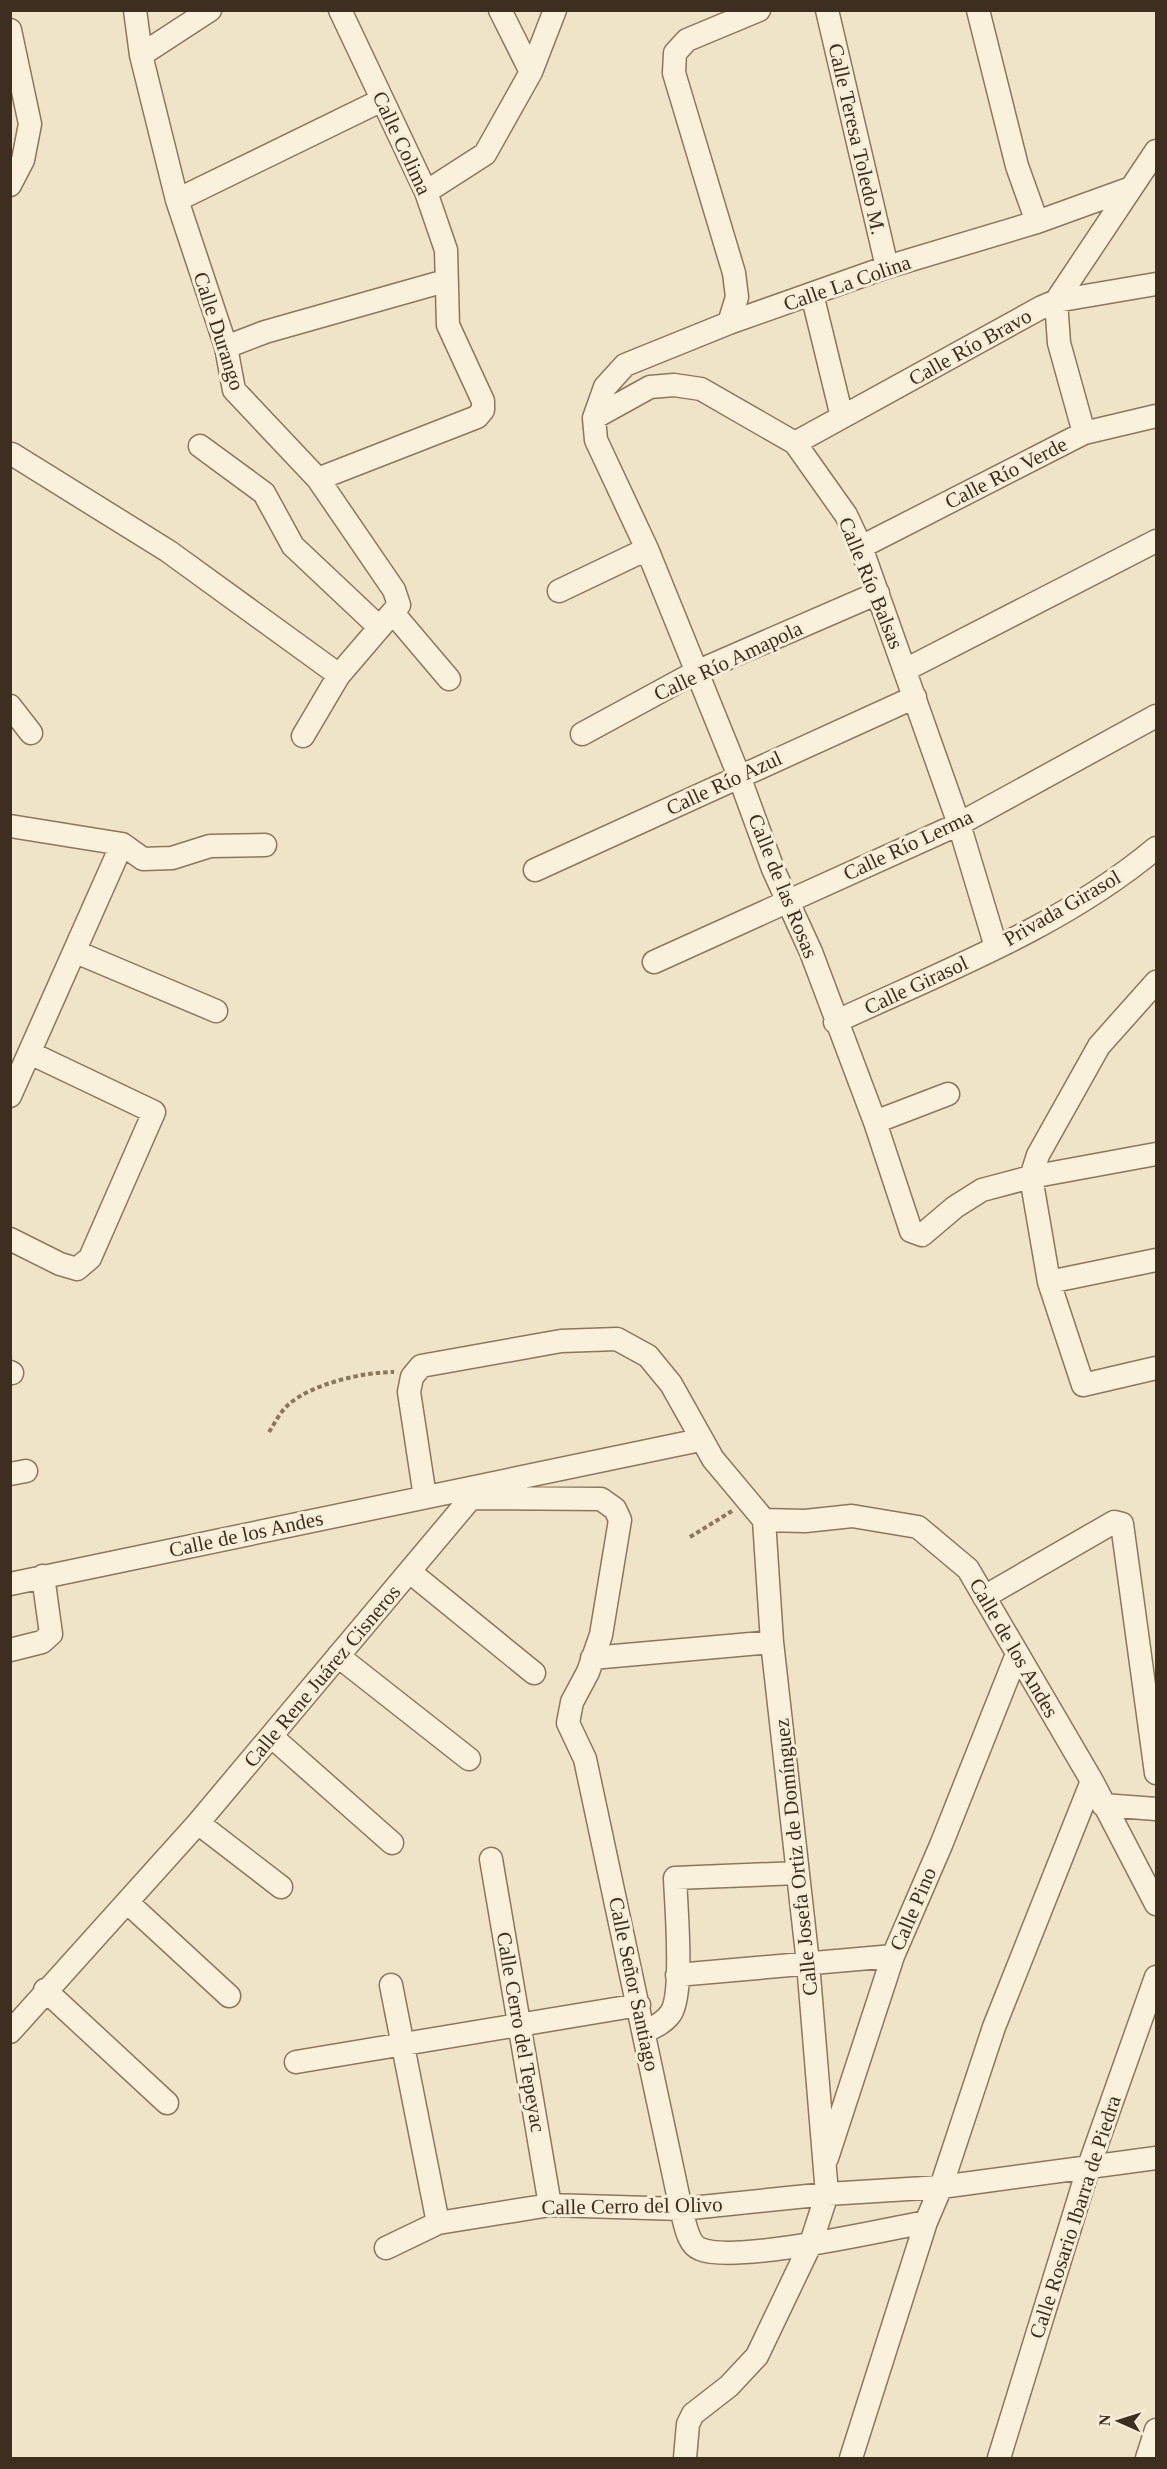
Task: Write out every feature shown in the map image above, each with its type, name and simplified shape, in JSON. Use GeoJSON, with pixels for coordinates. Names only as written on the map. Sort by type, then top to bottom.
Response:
{"type":"FeatureCollection","features":[{"type":"Feature","properties":{"kind":"street","name":"Calle Durango"},"geometry":{"type":"LineString","coordinates":[[135,10],[141,55],[177,200],[226,346],[234,390],[318,479],[394,590],[390,615]]}},
{"type":"Feature","properties":{"kind":"street"},"geometry":{"type":"LineString","coordinates":[[141,55],[210,10]]}},
{"type":"Feature","properties":{"kind":"street","name":"Calle Colima"},"geometry":{"type":"LineString","coordinates":[[318,479],[477,417],[483,410],[483,400],[448,325],[446,250],[426,192],[340,10]]}},
{"type":"Feature","properties":{"kind":"street"},"geometry":{"type":"LineString","coordinates":[[500,10],[531,72]]}},
{"type":"Feature","properties":{"kind":"street"},"geometry":{"type":"LineString","coordinates":[[426,192],[485,154],[531,72],[555,10]]}},
{"type":"Feature","properties":{"kind":"street"},"geometry":{"type":"LineString","coordinates":[[729,323],[737,297],[734,273],[674,73],[675,53],[687,40],[759,10]]}},
{"type":"Feature","properties":{"kind":"street","name":"Calle Teresa Toledo M."},"geometry":{"type":"LineString","coordinates":[[826,10],[887,267]]}},
{"type":"Feature","properties":{"kind":"street"},"geometry":{"type":"LineString","coordinates":[[978,10],[1017,166],[1037,222]]}},
{"type":"Feature","properties":{"kind":"street"},"geometry":{"type":"LineString","coordinates":[[10,30],[30,124],[23,160],[10,185]]}},
{"type":"Feature","properties":{"kind":"street"},"geometry":{"type":"LineString","coordinates":[[177,200],[382,100]]}},
{"type":"Feature","properties":{"kind":"street"},"geometry":{"type":"LineString","coordinates":[[1084,433],[1059,343],[1056,301],[1156,151]]}},
{"type":"Feature","properties":{"kind":"street","name":"Calle La Colina"},"geometry":{"type":"LineString","coordinates":[[594,418],[604,387],[625,365],[729,323],[887,267],[1037,222],[1131,189]]}},
{"type":"Feature","properties":{"kind":"street"},"geometry":{"type":"LineString","coordinates":[[226,346],[265,332],[445,280]]}},
{"type":"Feature","properties":{"kind":"street","name":"Calle Río Bravo"},"geometry":{"type":"LineString","coordinates":[[795,443],[1056,301],[1156,284]]}},
{"type":"Feature","properties":{"kind":"street"},"geometry":{"type":"LineString","coordinates":[[812,294],[843,417]]}},
{"type":"Feature","properties":{"kind":"street","name":"Calle Río Balsas"},"geometry":{"type":"LineString","coordinates":[[594,418],[650,387],[674,385],[701,389],[795,443],[846,515],[861,547],[960,824],[996,947]]}},
{"type":"Feature","properties":{"kind":"street","name":"Calle Río Verde"},"geometry":{"type":"LineString","coordinates":[[861,547],[1084,433],[1156,416]]}},
{"type":"Feature","properties":{"kind":"street","name":"Calle de las Rosas"},"geometry":{"type":"LineString","coordinates":[[594,418],[596,440],[647,549],[740,776],[787,900],[811,952],[835,1022],[875,1122],[911,1231],[922,1235],[955,1207],[982,1190],[1031,1177]]}},
{"type":"Feature","properties":{"kind":"street"},"geometry":{"type":"LineString","coordinates":[[200,446],[264,494],[293,546],[390,615],[449,679]]}},
{"type":"Feature","properties":{"kind":"street"},"geometry":{"type":"LineString","coordinates":[[12,454],[168,551],[339,675]]}},
{"type":"Feature","properties":{"kind":"street"},"geometry":{"type":"LineString","coordinates":[[905,670],[1156,540]]}},
{"type":"Feature","properties":{"kind":"street"},"geometry":{"type":"LineString","coordinates":[[559,591],[647,549]]}},
{"type":"Feature","properties":{"kind":"street","name":"Calle Río Amapola"},"geometry":{"type":"LineString","coordinates":[[582,734],[696,672],[878,593]]}},
{"type":"Feature","properties":{"kind":"street"},"geometry":{"type":"LineString","coordinates":[[303,736],[339,675],[390,615]]}},
{"type":"Feature","properties":{"kind":"street","name":"Calle Río Azul"},"geometry":{"type":"LineString","coordinates":[[535,870],[915,697]]}},
{"type":"Feature","properties":{"kind":"street"},"geometry":{"type":"LineString","coordinates":[[10,706],[31,733]]}},
{"type":"Feature","properties":{"kind":"street","name":"Calle Río Lerma"},"geometry":{"type":"LineString","coordinates":[[654,962],[787,900],[960,824],[1156,716]]}},
{"type":"Feature","properties":{"kind":"street"},"geometry":{"type":"LineString","coordinates":[[10,826],[122,844],[144,859],[172,858],[210,846],[264,845]]}},
{"type":"Feature","properties":{"kind":"street"},"geometry":{"type":"LineString","coordinates":[[10,1096],[76,952],[122,844]]}},
{"type":"Feature","properties":{"kind":"street","name":"Privada Girasol"},"geometry":{"type":"LineString","coordinates":[[996,947],[1084,900],[1156,848]]}},
{"type":"Feature","properties":{"kind":"street","name":"Calle Girasol"},"geometry":{"type":"LineString","coordinates":[[835,1022],[996,947]]}},
{"type":"Feature","properties":{"kind":"street"},"geometry":{"type":"LineString","coordinates":[[76,952],[216,1011]]}},
{"type":"Feature","properties":{"kind":"street"},"geometry":{"type":"LineString","coordinates":[[1156,982],[1099,1046],[1038,1155],[1031,1177],[1050,1282],[1083,1384],[1156,1368]]}},
{"type":"Feature","properties":{"kind":"street"},"geometry":{"type":"LineString","coordinates":[[10,1239],[60,1264],[77,1269],[90,1258],[154,1112],[30,1053]]}},
{"type":"Feature","properties":{"kind":"street"},"geometry":{"type":"LineString","coordinates":[[875,1122],[948,1094]]}},
{"type":"Feature","properties":{"kind":"street"},"geometry":{"type":"LineString","coordinates":[[1031,1177],[1156,1154]]}},
{"type":"Feature","properties":{"kind":"street"},"geometry":{"type":"LineString","coordinates":[[1050,1282],[1156,1260]]}},
{"type":"Feature","properties":{"kind":"street"},"geometry":{"type":"LineString","coordinates":[[425,1497],[410,1392],[412,1377],[421,1366],[561,1341],[617,1340],[648,1356],[671,1384],[700,1440],[764,1520]]}},
{"type":"Feature","properties":{"kind":"street"},"geometry":{"type":"LineString","coordinates":[[478,1491],[700,1440]]}},
{"type":"Feature","properties":{"kind":"street","name":"Calle de los Andes"},"geometry":{"type":"LineString","coordinates":[[10,1584],[425,1497],[478,1491]]}},
{"type":"Feature","properties":{"kind":"street","name":"Calle Rene Juárez Cisneros"},"geometry":{"type":"LineString","coordinates":[[10,2032],[45,1990],[198,1822],[478,1491]]}},
{"type":"Feature","properties":{"kind":"street","name":"Calle Señor Santiago"},"geometry":{"type":"LineString","coordinates":[[478,1491],[601,1499],[615,1509],[620,1520],[601,1635],[572,1702],[568,1723],[585,1759],[681,2209],[690,2239],[698,2249],[737,2252],[811,2243]]}},
{"type":"Feature","properties":{"kind":"street","name":"Calle de los Andes"},"geometry":{"type":"LineString","coordinates":[[764,1520],[805,1521],[852,1516],[918,1527],[968,1569],[1092,1781],[1156,1904]]}},
{"type":"Feature","properties":{"kind":"street","name":"Calle Josefa Ortiz de Domínguez"},"geometry":{"type":"LineString","coordinates":[[764,1520],[772,1642],[808,1963],[827,2194]]}},
{"type":"Feature","properties":{"kind":"street"},"geometry":{"type":"LineString","coordinates":[[984,1597],[1114,1522],[1122,1524],[1156,1773]]}},
{"type":"Feature","properties":{"kind":"street"},"geometry":{"type":"LineString","coordinates":[[410,1572],[534,1673]]}},
{"type":"Feature","properties":{"kind":"street"},"geometry":{"type":"LineString","coordinates":[[10,1650],[42,1642],[51,1634],[43,1576]]}},
{"type":"Feature","properties":{"kind":"street"},"geometry":{"type":"LineString","coordinates":[[592,1658],[772,1642]]}},
{"type":"Feature","properties":{"kind":"street","name":"Calle Pino"},"geometry":{"type":"LineString","coordinates":[[824,2169],[892,1956],[941,1845],[1017,1654]]}},
{"type":"Feature","properties":{"kind":"street"},"geometry":{"type":"LineString","coordinates":[[338,1656],[469,1759]]}},
{"type":"Feature","properties":{"kind":"street"},"geometry":{"type":"LineString","coordinates":[[271,1736],[392,1843]]}},
{"type":"Feature","properties":{"kind":"street"},"geometry":{"type":"LineString","coordinates":[[851,2458],[926,2222],[941,2187],[994,2027],[1092,1781]]}},
{"type":"Feature","properties":{"kind":"street"},"geometry":{"type":"LineString","coordinates":[[1103,1805],[1156,1809]]}},
{"type":"Feature","properties":{"kind":"street"},"geometry":{"type":"LineString","coordinates":[[198,1822],[281,1887]]}},
{"type":"Feature","properties":{"kind":"street","name":"Calle Cerro del Tepeyac"},"geometry":{"type":"LineString","coordinates":[[491,1858],[550,2205]]}},
{"type":"Feature","properties":{"kind":"street"},"geometry":{"type":"LineString","coordinates":[[644,2032],[664,2021],[672,2011],[677,1975],[675,1878],[798,1873]]}},
{"type":"Feature","properties":{"kind":"street"},"geometry":{"type":"LineString","coordinates":[[127,1902],[229,1996]]}},
{"type":"Feature","properties":{"kind":"street"},"geometry":{"type":"LineString","coordinates":[[677,1975],[892,1956]]}},
{"type":"Feature","properties":{"kind":"street","name":"Calle Rosario Ibarra de Piedra"},"geometry":{"type":"LineString","coordinates":[[999,2458],[1089,2166],[1156,1977]]}},
{"type":"Feature","properties":{"kind":"street"},"geometry":{"type":"LineString","coordinates":[[391,1985],[438,2223]]}},
{"type":"Feature","properties":{"kind":"street"},"geometry":{"type":"LineString","coordinates":[[45,1990],[167,2103]]}},
{"type":"Feature","properties":{"kind":"street"},"geometry":{"type":"LineString","coordinates":[[296,2062],[639,2005]]}},
{"type":"Feature","properties":{"kind":"street","name":"Calle Cerro del Olivo"},"geometry":{"type":"LineString","coordinates":[[386,2248],[438,2223],[550,2205],[681,2209],[827,2194],[941,2187],[1156,2158]]}},
{"type":"Feature","properties":{"kind":"street"},"geometry":{"type":"LineString","coordinates":[[685,2458],[688,2424],[693,2414],[729,2386],[757,2356],[811,2243],[827,2194]]}},
{"type":"Feature","properties":{"kind":"street"},"geometry":{"type":"LineString","coordinates":[[811,2243],[926,2222]]}},
{"type":"Feature","properties":{"kind":"street"},"geometry":{"type":"LineString","coordinates":[[1147,2458],[1156,2430]]}},
{"type":"Feature","properties":{"kind":"path"},"geometry":{"type":"LineString","coordinates":[[269,1432],[285,1407],[298,1397],[334,1383],[373,1372],[398,1372],[412,1377]]}},
{"type":"Feature","properties":{"kind":"path"},"geometry":{"type":"LineString","coordinates":[[690,1537],[748,1501]]}}]}
